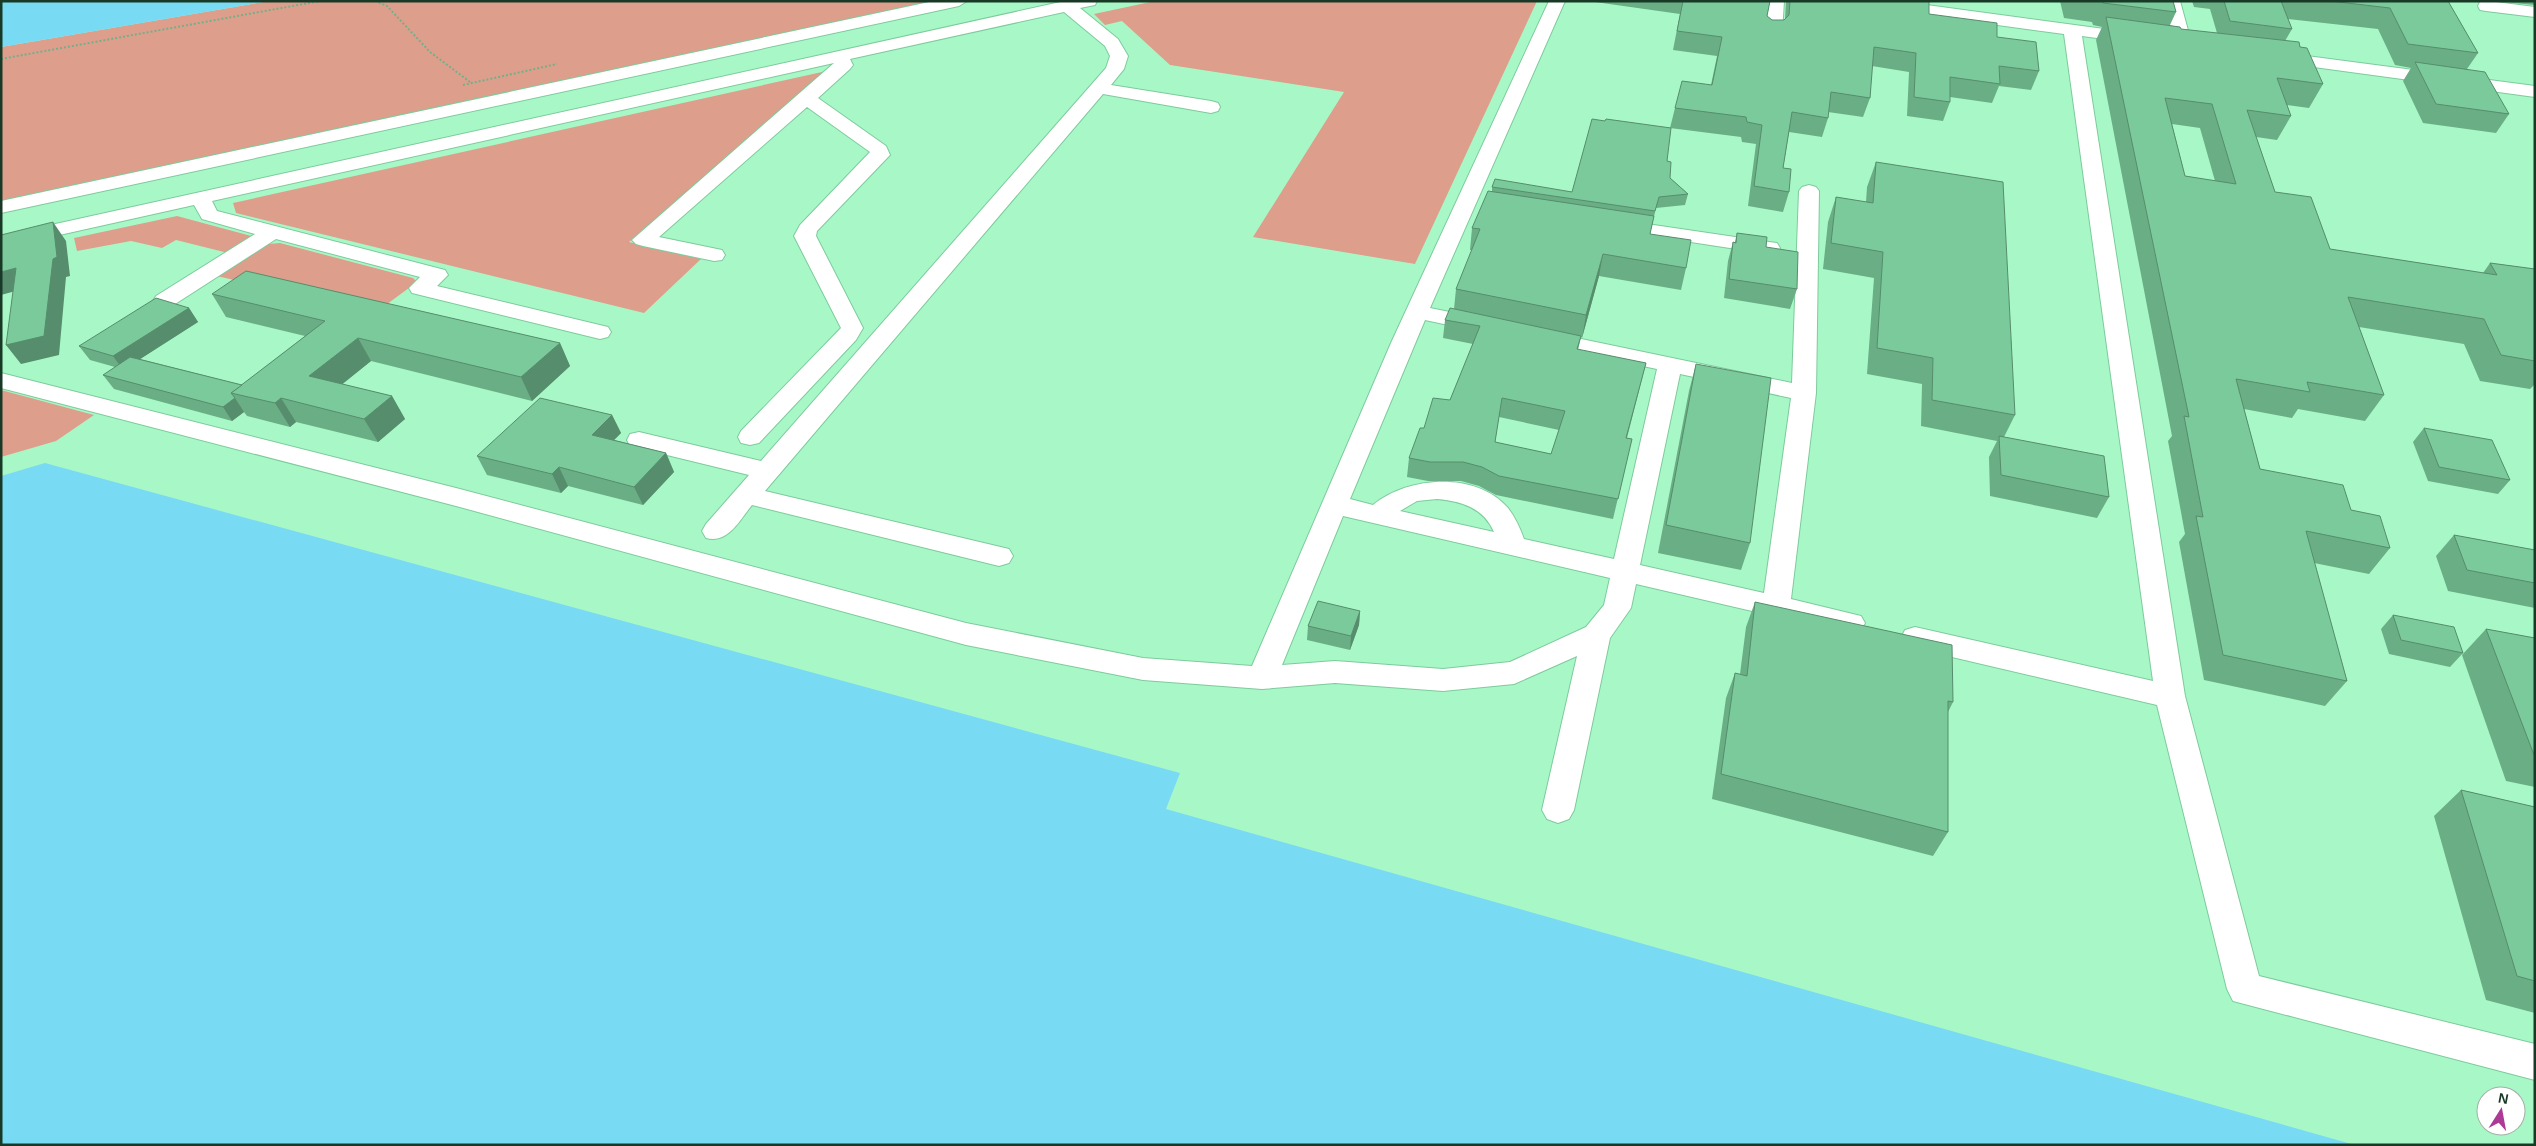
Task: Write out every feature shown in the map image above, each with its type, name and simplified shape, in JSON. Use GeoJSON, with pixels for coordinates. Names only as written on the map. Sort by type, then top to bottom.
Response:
{"type":"FeatureCollection","features":[{"type":"Feature","properties":{"kind":"street"},"geometry":{"type":"LineString","coordinates":[[1,207],[959,1]]}},
{"type":"Feature","properties":{"kind":"street"},"geometry":{"type":"LineString","coordinates":[[1,242],[1089,1]]}},
{"type":"Feature","properties":{"kind":"street"},"geometry":{"type":"LineString","coordinates":[[1262,678],[1417,312],[1476,204],[1557,1]]}},
{"type":"Feature","properties":{"kind":"street"},"geometry":{"type":"LineString","coordinates":[[1772,33],[1776,1]]}},
{"type":"Feature","properties":{"kind":"street"},"geometry":{"type":"LineString","coordinates":[[1858,1],[2202,47]]}},
{"type":"Feature","properties":{"kind":"street"},"geometry":{"type":"LineString","coordinates":[[2172,1],[2183,45]]}},
{"type":"Feature","properties":{"kind":"street"},"geometry":{"type":"LineString","coordinates":[[715,531],[1115,69],[1119,56],[1112,43],[1067,6]]}},
{"type":"Feature","properties":{"kind":"street"},"geometry":{"type":"LineString","coordinates":[[2486,6],[2535,12]]}},
{"type":"Feature","properties":{"kind":"street"},"geometry":{"type":"LineString","coordinates":[[2072,30],[2170,696],[2245,989],[2535,1062]]}},
{"type":"Feature","properties":{"kind":"street"},"geometry":{"type":"LineString","coordinates":[[2261,55],[2535,92]]}},
{"type":"Feature","properties":{"kind":"street"},"geometry":{"type":"LineString","coordinates":[[714,255],[643,240],[844,65],[839,56]]}},
{"type":"Feature","properties":{"kind":"street"},"geometry":{"type":"LineString","coordinates":[[1099,88],[1211,107]]}},
{"type":"Feature","properties":{"kind":"street"},"geometry":{"type":"LineString","coordinates":[[750,437],[848,335],[852,328],[805,236],[807,229],[880,155],[879,150],[820,106],[806,99]]}},
{"type":"Feature","properties":{"kind":"street"},"geometry":{"type":"LineString","coordinates":[[1776,606],[1804,393],[1809,191]]}},
{"type":"Feature","properties":{"kind":"street"},"geometry":{"type":"LineString","coordinates":[[200,198],[209,214],[436,275],[420,288],[600,332]]}},
{"type":"Feature","properties":{"kind":"street"},"geometry":{"type":"LineString","coordinates":[[1593,222],[1807,254]]}},
{"type":"Feature","properties":{"kind":"street"},"geometry":{"type":"LineString","coordinates":[[164,301],[274,232]]}},
{"type":"Feature","properties":{"kind":"street"},"geometry":{"type":"LineString","coordinates":[[1417,312],[1804,393]]}},
{"type":"Feature","properties":{"kind":"street"},"geometry":{"type":"LineString","coordinates":[[1558,810],[1596,636],[1617,608],[1623,571],[1670,365]]}},
{"type":"Feature","properties":{"kind":"street"},"geometry":{"type":"LineString","coordinates":[[1,380],[456,497],[966,634],[1143,669],[1262,678],[1335,672],[1444,680],[1514,673],[1596,636]]}},
{"type":"Feature","properties":{"kind":"street"},"geometry":{"type":"LineString","coordinates":[[639,440],[767,471]]}},
{"type":"Feature","properties":{"kind":"street"},"geometry":{"type":"LineString","coordinates":[[1378,515],[1400,498],[1422,491],[1454,492],[1479,499],[1498,514],[1514,546]]}},
{"type":"Feature","properties":{"kind":"street"},"geometry":{"type":"LineString","coordinates":[[746,495],[999,556]]}},
{"type":"Feature","properties":{"kind":"street"},"geometry":{"type":"LineString","coordinates":[[1335,505],[2170,696]]}},
{"type":"Feature","properties":{"kind":"path"},"geometry":{"type":"LineString","coordinates":[[1,59],[320,1]]}},
{"type":"Feature","properties":{"kind":"path"},"geometry":{"type":"LineString","coordinates":[[375,1],[387,6],[430,52],[470,82]]}},
{"type":"Feature","properties":{"kind":"shaded area"},"geometry":{"type":"Polygon","coordinates":[[[269,1],[941,1],[1,202],[1,47],[269,1]]]}},
{"type":"Feature","properties":{"kind":"shaded area"},"geometry":{"type":"Polygon","coordinates":[[[1155,1],[1537,1],[1415,264],[1253,237],[1344,92],[1170,65],[1122,21],[1105,25],[1094,14],[1155,1]]]}},
{"type":"Feature","properties":{"kind":"shaded area"},"geometry":{"type":"Polygon","coordinates":[[[831,70],[629,242],[701,259],[644,313],[236,213],[233,203],[831,70]]]}},
{"type":"Feature","properties":{"kind":"shaded area"},"geometry":{"type":"Polygon","coordinates":[[[177,216],[255,237],[228,253],[176,240],[162,248],[131,241],[77,251],[74,238],[177,216]]]}},
{"type":"Feature","properties":{"kind":"shaded area"},"geometry":{"type":"Polygon","coordinates":[[[280,243],[413,278],[417,282],[375,313],[217,276],[268,244],[280,243]]]}},
{"type":"Feature","properties":{"kind":"shaded area"},"geometry":{"type":"Polygon","coordinates":[[[1,390],[94,415],[56,441],[1,457],[1,390]]]}},
{"type":"Feature","properties":{"kind":"water"},"geometry":{"type":"Polygon","coordinates":[[[1,1],[269,1],[1,47],[1,1]]]}},
{"type":"Feature","properties":{"kind":"water"},"geometry":{"type":"Polygon","coordinates":[[[45,463],[1180,773],[1166,809],[2355,1145],[1,1145],[1,476],[45,463]]]}},
{"type":"Feature","properties":{"kind":"building"},"geometry":{"type":"Polygon","coordinates":[[[1683,1],[1770,1],[1767,16],[1772,20],[1784,20],[1789,15],[1790,1],[1929,1],[1929,14],[1997,23],[1997,37],[2036,42],[2039,71],[1999,66],[2000,84],[1950,77],[1950,102],[1914,97],[1916,53],[1874,47],[1870,98],[1831,92],[1828,118],[1792,112],[1783,168],[1791,169],[1789,192],[1754,186],[1762,125],[1747,122],[1746,117],[1675,108],[1682,81],[1712,85],[1722,37],[1677,31],[1683,1]]]}},
{"type":"Feature","properties":{"kind":"building"},"geometry":{"type":"Polygon","coordinates":[[[2103,1],[2173,1],[2176,12],[2103,3],[2103,1]]]}},
{"type":"Feature","properties":{"kind":"building"},"geometry":{"type":"Polygon","coordinates":[[[2224,1],[2281,1],[2292,29],[2230,21],[2224,1]]]}},
{"type":"Feature","properties":{"kind":"building"},"geometry":{"type":"Polygon","coordinates":[[[2330,1],[2448,1],[2478,53],[2408,44],[2390,8],[2330,1]]]}},
{"type":"Feature","properties":{"kind":"building"},"geometry":{"type":"Polygon","coordinates":[[[2106,17],[2180,27],[2181,29],[2299,42],[2300,47],[2307,48],[2323,84],[2277,78],[2291,116],[2247,110],[2275,192],[2311,197],[2330,249],[2497,275],[2490,263],[2535,269],[2535,361],[2501,355],[2484,319],[2348,297],[2384,395],[2307,382],[2310,392],[2236,379],[2260,469],[2343,485],[2351,510],[2380,516],[2390,548],[2306,531],[2347,681],[2223,655],[2196,516],[2203,517],[2184,416],[2189,417],[2106,17]],[[2165,98],[2185,176],[2236,184],[2212,104],[2165,98]]]}},
{"type":"Feature","properties":{"kind":"building"},"geometry":{"type":"Polygon","coordinates":[[[2415,62],[2485,72],[2509,114],[2436,104],[2415,62]]]}},
{"type":"Feature","properties":{"kind":"building"},"geometry":{"type":"Polygon","coordinates":[[[1592,119],[1605,121],[1606,119],[1671,128],[1667,161],[1671,162],[1670,178],[1688,194],[1659,197],[1655,211],[1492,187],[1495,179],[1572,192],[1592,119]]]}},
{"type":"Feature","properties":{"kind":"building"},"geometry":{"type":"Polygon","coordinates":[[[1876,162],[2003,182],[2015,415],[1932,400],[1933,358],[1877,348],[1883,252],[1831,243],[1836,197],[1873,203],[1876,162]]]}},
{"type":"Feature","properties":{"kind":"building"},"geometry":{"type":"Polygon","coordinates":[[[1488,191],[1654,216],[1650,234],[1691,240],[1686,268],[1603,254],[1586,315],[1456,289],[1480,229],[1472,228],[1488,191]]]}},
{"type":"Feature","properties":{"kind":"building"},"geometry":{"type":"Polygon","coordinates":[[[53,222],[57,257],[53,259],[44,336],[6,345],[16,268],[1,272],[1,235],[53,222]]]}},
{"type":"Feature","properties":{"kind":"building"},"geometry":{"type":"Polygon","coordinates":[[[1737,233],[1767,237],[1766,247],[1798,252],[1797,289],[1729,279],[1733,242],[1736,243],[1737,233]]]}},
{"type":"Feature","properties":{"kind":"building"},"geometry":{"type":"Polygon","coordinates":[[[246,271],[560,343],[521,377],[358,338],[309,376],[392,396],[364,419],[281,398],[275,403],[231,393],[325,321],[212,294],[246,271]]]}},
{"type":"Feature","properties":{"kind":"building"},"geometry":{"type":"Polygon","coordinates":[[[156,298],[189,308],[113,356],[79,346],[156,298]]]}},
{"type":"Feature","properties":{"kind":"building"},"geometry":{"type":"Polygon","coordinates":[[[1450,308],[1581,336],[1577,349],[1646,363],[1626,438],[1632,439],[1618,499],[1499,476],[1482,467],[1463,462],[1430,462],[1409,458],[1420,428],[1424,428],[1433,398],[1450,400],[1480,326],[1445,320],[1450,308]],[[1502,398],[1495,442],[1551,454],[1565,411],[1502,398]]]}},
{"type":"Feature","properties":{"kind":"building"},"geometry":{"type":"Polygon","coordinates":[[[130,357],[242,385],[231,393],[235,398],[223,407],[103,375],[130,357]]]}},
{"type":"Feature","properties":{"kind":"building"},"geometry":{"type":"Polygon","coordinates":[[[1696,364],[1771,378],[1750,543],[1666,525],[1696,364]]]}},
{"type":"Feature","properties":{"kind":"building"},"geometry":{"type":"Polygon","coordinates":[[[540,398],[612,415],[592,435],[666,453],[634,487],[559,467],[552,474],[477,456],[540,398]]]}},
{"type":"Feature","properties":{"kind":"building"},"geometry":{"type":"Polygon","coordinates":[[[2424,428],[2492,440],[2510,480],[2439,467],[2424,428]]]}},
{"type":"Feature","properties":{"kind":"building"},"geometry":{"type":"Polygon","coordinates":[[[1999,436],[2104,456],[2109,497],[2001,475],[1999,436]]]}},
{"type":"Feature","properties":{"kind":"building"},"geometry":{"type":"Polygon","coordinates":[[[2454,535],[2535,550],[2535,583],[2467,570],[2454,535]]]}},
{"type":"Feature","properties":{"kind":"building"},"geometry":{"type":"Polygon","coordinates":[[[1318,601],[1360,611],[1351,636],[1308,626],[1318,601]]]}},
{"type":"Feature","properties":{"kind":"building"},"geometry":{"type":"Polygon","coordinates":[[[1755,602],[1952,645],[1953,702],[1948,701],[1948,832],[1721,774],[1735,673],[1747,676],[1755,602]]]}},
{"type":"Feature","properties":{"kind":"building"},"geometry":{"type":"Polygon","coordinates":[[[2393,615],[2454,627],[2463,653],[2401,640],[2393,615]]]}},
{"type":"Feature","properties":{"kind":"building"},"geometry":{"type":"Polygon","coordinates":[[[2486,629],[2535,638],[2535,755],[2534,755],[2486,629]]]}},
{"type":"Feature","properties":{"kind":"building"},"geometry":{"type":"Polygon","coordinates":[[[2461,790],[2535,807],[2535,981],[2517,976],[2461,790]]]}}]}
